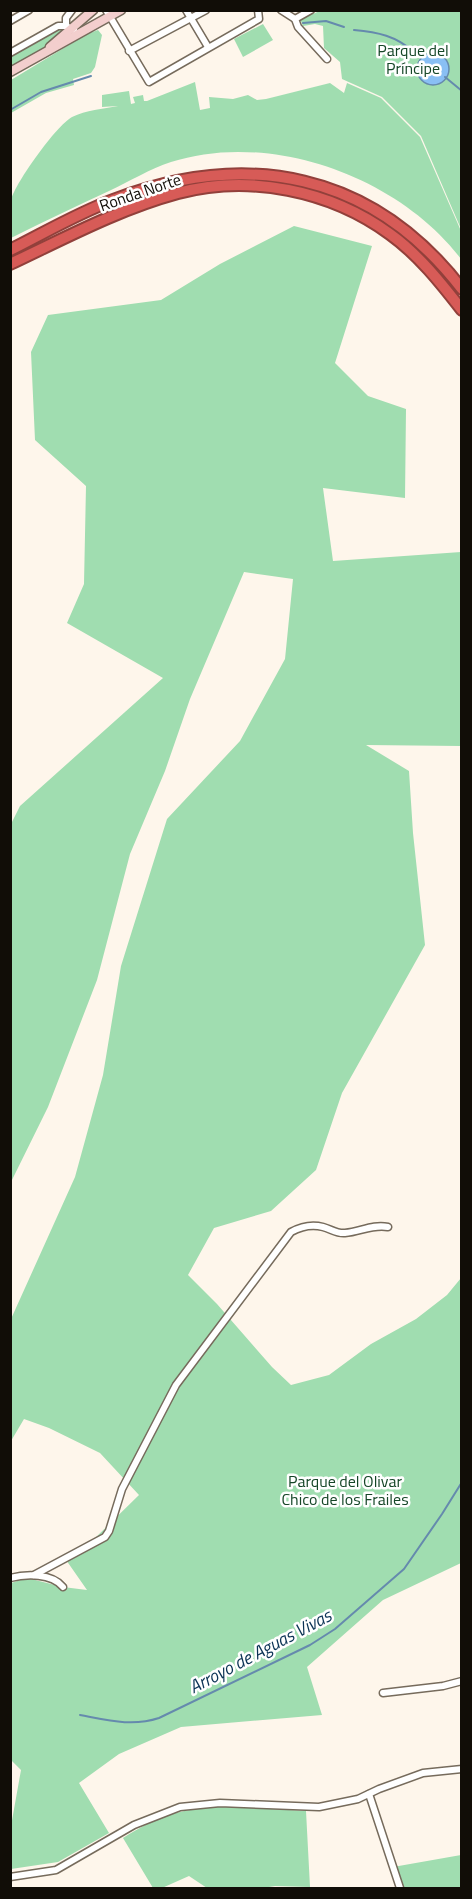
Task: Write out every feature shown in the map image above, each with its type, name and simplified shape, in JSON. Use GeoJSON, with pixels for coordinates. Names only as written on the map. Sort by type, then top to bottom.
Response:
{"type":"FeatureCollection","features":[{"type":"Feature","properties":{"kind":"highway","name":"Ronda Norte"},"geometry":{"type":"LineString","coordinates":[[10,250],[112,200],[155,186],[199,176],[256,173],[313,183],[358,200],[416,240],[462,289]]}},
{"type":"Feature","properties":{"kind":"highway","name":"Ronda Norte"},"geometry":{"type":"LineString","coordinates":[[10,264],[122,211],[152,201],[202,188],[254,185],[301,192],[346,208],[368,220],[391,234],[414,255],[462,310]]}},
{"type":"Feature","properties":{"kind":"main road"},"geometry":{"type":"LineString","coordinates":[[10,72],[31,62],[93,10]]}},
{"type":"Feature","properties":{"kind":"main road"},"geometry":{"type":"LineString","coordinates":[[73,29],[121,10]]}},
{"type":"Feature","properties":{"kind":"street"},"geometry":{"type":"LineString","coordinates":[[10,21],[29,10]]}},
{"type":"Feature","properties":{"kind":"street"},"geometry":{"type":"LineString","coordinates":[[72,10],[66,18],[73,29]]}},
{"type":"Feature","properties":{"kind":"street"},"geometry":{"type":"LineString","coordinates":[[186,10],[208,47]]}},
{"type":"Feature","properties":{"kind":"street"},"geometry":{"type":"LineString","coordinates":[[129,51],[206,10]]}},
{"type":"Feature","properties":{"kind":"street"},"geometry":{"type":"LineString","coordinates":[[108,14],[148,82],[259,20],[258,10]]}},
{"type":"Feature","properties":{"kind":"street"},"geometry":{"type":"LineString","coordinates":[[281,10],[295,19],[298,27],[327,59]]}},
{"type":"Feature","properties":{"kind":"street"},"geometry":{"type":"LineString","coordinates":[[295,19],[311,10]]}},
{"type":"Feature","properties":{"kind":"street"},"geometry":{"type":"LineString","coordinates":[[10,52],[52,28],[73,29]]}},
{"type":"Feature","properties":{"kind":"street"},"geometry":{"type":"LineString","coordinates":[[34,1575],[105,1537],[109,1531],[122,1488],[176,1385],[291,1232],[297,1228],[314,1225],[342,1234],[376,1226],[388,1227]]}},
{"type":"Feature","properties":{"kind":"street"},"geometry":{"type":"LineString","coordinates":[[10,1578],[34,1575],[59,1582],[63,1587]]}},
{"type":"Feature","properties":{"kind":"street"},"geometry":{"type":"LineString","coordinates":[[383,1693],[462,1682]]}},
{"type":"Feature","properties":{"kind":"street"},"geometry":{"type":"LineString","coordinates":[[10,1877],[56,1870],[134,1825],[180,1807],[220,1803],[320,1807],[358,1799],[423,1773],[462,1769]]}},
{"type":"Feature","properties":{"kind":"street"},"geometry":{"type":"LineString","coordinates":[[369,1794],[400,1888]]}},
{"type":"Feature","properties":{"kind":"green space","name":"Parque del Príncipe"},"geometry":{"type":"Polygon","coordinates":[[[320,11],[461,11],[461,229],[421,136],[382,97],[342,79],[340,62],[324,48],[323,26],[315,24],[303,26],[300,19],[320,11]]]}},
{"type":"Feature","properties":{"kind":"green space"},"geometry":{"type":"Polygon","coordinates":[[[263,24],[273,40],[243,57],[234,39],[263,24]]]}},
{"type":"Feature","properties":{"kind":"green space"},"geometry":{"type":"Polygon","coordinates":[[[56,30],[66,31],[35,55],[11,68],[11,56],[56,30]]]}},
{"type":"Feature","properties":{"kind":"green space"},"geometry":{"type":"Polygon","coordinates":[[[98,30],[102,35],[95,67],[91,73],[73,79],[74,85],[46,93],[11,113],[11,80],[87,34],[98,30]]]}},
{"type":"Feature","properties":{"kind":"green space"},"geometry":{"type":"Polygon","coordinates":[[[195,82],[200,110],[210,108],[209,97],[233,99],[248,95],[257,100],[266,99],[330,83],[344,93],[347,83],[381,98],[420,137],[461,231],[461,259],[435,230],[403,205],[368,184],[330,168],[290,157],[249,152],[209,154],[171,162],[11,238],[10,209],[14,192],[37,155],[65,122],[83,113],[118,106],[102,107],[102,95],[129,91],[131,104],[135,103],[133,97],[143,95],[144,101],[147,101],[195,82]]]}},
{"type":"Feature","properties":{"kind":"green space","name":"Parque del Olivar Chico de los Frailes"},"geometry":{"type":"Polygon","coordinates":[[[294,226],[372,246],[335,363],[368,396],[406,409],[405,498],[323,488],[333,561],[461,552],[461,746],[366,745],[409,771],[425,945],[342,1093],[316,1170],[271,1211],[214,1228],[188,1275],[291,1385],[329,1375],[371,1344],[416,1319],[447,1295],[461,1278],[461,1563],[383,1600],[307,1667],[322,1715],[181,1727],[119,1754],[79,1783],[109,1833],[58,1862],[11,1869],[11,1826],[21,1770],[11,1760],[11,1583],[27,1578],[87,1590],[64,1557],[88,1545],[139,1495],[100,1453],[49,1428],[24,1419],[11,1441],[11,1319],[75,1177],[103,1075],[121,966],[167,819],[240,741],[285,659],[293,579],[244,572],[190,699],[165,771],[130,854],[97,980],[48,1107],[11,1182],[11,824],[20,806],[163,678],[67,623],[84,584],[86,486],[35,440],[31,352],[48,315],[161,300],[220,264],[294,226]]]}},
{"type":"Feature","properties":{"kind":"green space"},"geometry":{"type":"Polygon","coordinates":[[[219,1806],[306,1811],[310,1887],[207,1888],[189,1876],[162,1888],[153,1888],[123,1838],[169,1815],[219,1806]]]}},
{"type":"Feature","properties":{"kind":"green space"},"geometry":{"type":"Polygon","coordinates":[[[461,1855],[461,1888],[404,1888],[393,1867],[461,1855]]]}},
{"type":"Feature","properties":{"kind":"water"},"geometry":{"type":"Polygon","coordinates":[[[433,53],[444,58],[449,69],[444,80],[433,85],[422,80],[417,69],[422,58],[433,53]]]}},
{"type":"Feature","properties":{"kind":"waterway","name":"Arroyo de Aguas Vivas"},"geometry":{"type":"LineString","coordinates":[[303,23],[326,21],[344,27]]}},
{"type":"Feature","properties":{"kind":"waterway","name":"Arroyo de Aguas Vivas"},"geometry":{"type":"LineString","coordinates":[[354,30],[386,36],[414,52]]}},
{"type":"Feature","properties":{"kind":"waterway","name":"Arroyo de Aguas Vivas"},"geometry":{"type":"LineString","coordinates":[[10,110],[41,92],[91,76]]}},
{"type":"Feature","properties":{"kind":"waterway"},"geometry":{"type":"LineString","coordinates":[[445,77],[462,91]]}},
{"type":"Feature","properties":{"kind":"waterway","name":"Arroyo de Aguas Vivas"},"geometry":{"type":"LineString","coordinates":[[80,1715],[129,1722],[159,1718],[310,1645],[335,1629],[404,1569],[462,1482]]}}]}
